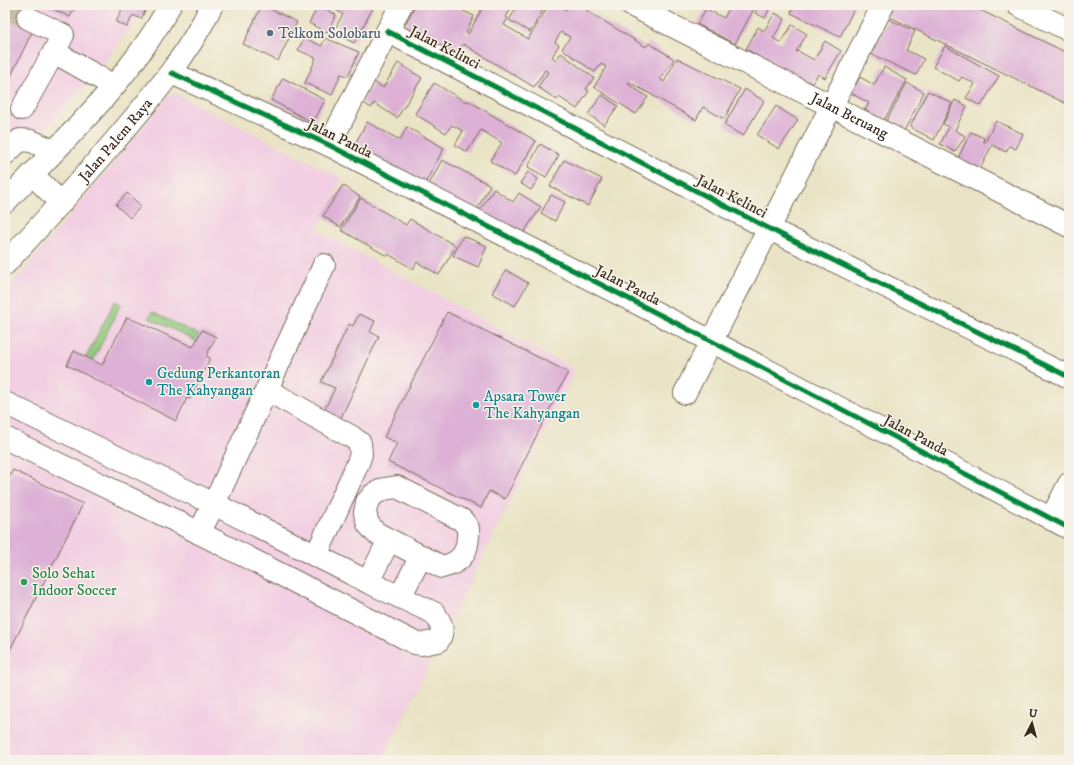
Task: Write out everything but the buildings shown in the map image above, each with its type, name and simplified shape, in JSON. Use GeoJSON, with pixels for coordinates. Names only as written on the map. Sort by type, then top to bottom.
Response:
{"type":"FeatureCollection","features":[{"type":"Feature","properties":{"kind":"street"},"geometry":{"type":"LineString","coordinates":[[5,202],[114,86],[150,39],[170,5]]}},
{"type":"Feature","properties":{"kind":"street","name":"Jalan Palem Raya"},"geometry":{"type":"LineString","coordinates":[[5,264],[61,203],[172,73],[197,36],[212,5]]}},
{"type":"Feature","properties":{"kind":"street"},"geometry":{"type":"LineString","coordinates":[[328,145],[400,5]]}},
{"type":"Feature","properties":{"kind":"street","name":"Jalan Beruang"},"geometry":{"type":"LineString","coordinates":[[631,5],[832,105],[1069,226]]}},
{"type":"Feature","properties":{"kind":"street"},"geometry":{"type":"LineString","coordinates":[[685,393],[883,5]]}},
{"type":"Feature","properties":{"kind":"street"},"geometry":{"type":"LineString","coordinates":[[1018,5],[1069,30]]}},
{"type":"Feature","properties":{"kind":"street"},"geometry":{"type":"LineString","coordinates":[[22,109],[63,35],[28,18]]}},
{"type":"Feature","properties":{"kind":"street","name":"Jalan Kelinci"},"geometry":{"type":"LineString","coordinates":[[387,31],[768,228],[1069,377]]}},
{"type":"Feature","properties":{"kind":"street"},"geometry":{"type":"LineString","coordinates":[[54,52],[114,86]]}},
{"type":"Feature","properties":{"kind":"street","name":"Jalan Panda"},"geometry":{"type":"LineString","coordinates":[[172,73],[328,145],[711,341],[1060,524]]}},
{"type":"Feature","properties":{"kind":"street"},"geometry":{"type":"LineString","coordinates":[[5,154],[20,140],[31,141],[54,151]]}},
{"type":"Feature","properties":{"kind":"street"},"geometry":{"type":"LineString","coordinates":[[32,174],[61,203]]}},
{"type":"Feature","properties":{"kind":"street"},"geometry":{"type":"LineString","coordinates":[[199,533],[214,504],[324,265]]}},
{"type":"Feature","properties":{"kind":"street"},"geometry":{"type":"LineString","coordinates":[[267,390],[352,437],[360,443],[361,454],[358,463],[316,556]]}},
{"type":"Feature","properties":{"kind":"street"},"geometry":{"type":"LineString","coordinates":[[5,403],[434,613],[441,622],[442,634],[438,641],[422,644],[415,642],[199,533],[5,438]]}},
{"type":"Feature","properties":{"kind":"street"},"geometry":{"type":"LineString","coordinates":[[1060,524],[1069,484]]}},
{"type":"Feature","properties":{"kind":"street"},"geometry":{"type":"LineString","coordinates":[[397,487],[462,520],[468,528],[466,549],[462,557],[454,564],[442,567],[389,540],[376,533],[368,524],[365,513],[367,502],[374,494],[384,489],[397,487]]}},
{"type":"Feature","properties":{"kind":"street"},"geometry":{"type":"LineString","coordinates":[[368,582],[389,540]]}},
{"type":"Feature","properties":{"kind":"street"},"geometry":{"type":"LineString","coordinates":[[400,597],[421,556]]}},
{"type":"Feature","properties":{"kind":"shaded area"},"geometry":{"type":"Polygon","coordinates":[[[5,5],[132,5],[142,10],[106,62],[42,132],[5,167],[5,5]]]}},
{"type":"Feature","properties":{"kind":"shaded area"},"geometry":{"type":"Polygon","coordinates":[[[172,92],[342,178],[317,230],[575,370],[382,760],[5,760],[5,300],[13,283],[172,92]]]}},
{"type":"Feature","properties":{"kind":"green space"},"geometry":{"type":"Polygon","coordinates":[[[115,301],[121,304],[93,361],[86,357],[115,301]]]}},
{"type":"Feature","properties":{"kind":"green space"},"geometry":{"type":"Polygon","coordinates":[[[152,312],[199,335],[196,341],[149,318],[152,312]]]}},
{"type":"Feature","properties":{"kind":"tunnel"},"geometry":{"type":"LineString","coordinates":[[5,6],[28,18]]}},
{"type":"Feature","properties":{"kind":"cycle path"},"geometry":{"type":"LineString","coordinates":[[387,31],[768,228],[1069,377]]}},
{"type":"Feature","properties":{"kind":"cycle path"},"geometry":{"type":"LineString","coordinates":[[172,73],[329,145],[711,341],[1069,528]]}},
{"type":"Feature","properties":{"kind":"place","name":"Telkom Solobaru"},"geometry":{"type":"Point","coordinates":[270,33]}},
{"type":"Feature","properties":{"kind":"place","name":"Gedung Perkantoran The Kahyangan"},"geometry":{"type":"Point","coordinates":[149,382]}},
{"type":"Feature","properties":{"kind":"place","name":"Apsara Tower The Kahyangan"},"geometry":{"type":"Point","coordinates":[476,405]}},
{"type":"Feature","properties":{"kind":"place","name":"Solo Sehat Indoor Soccer"},"geometry":{"type":"Point","coordinates":[24,582]}}]}
